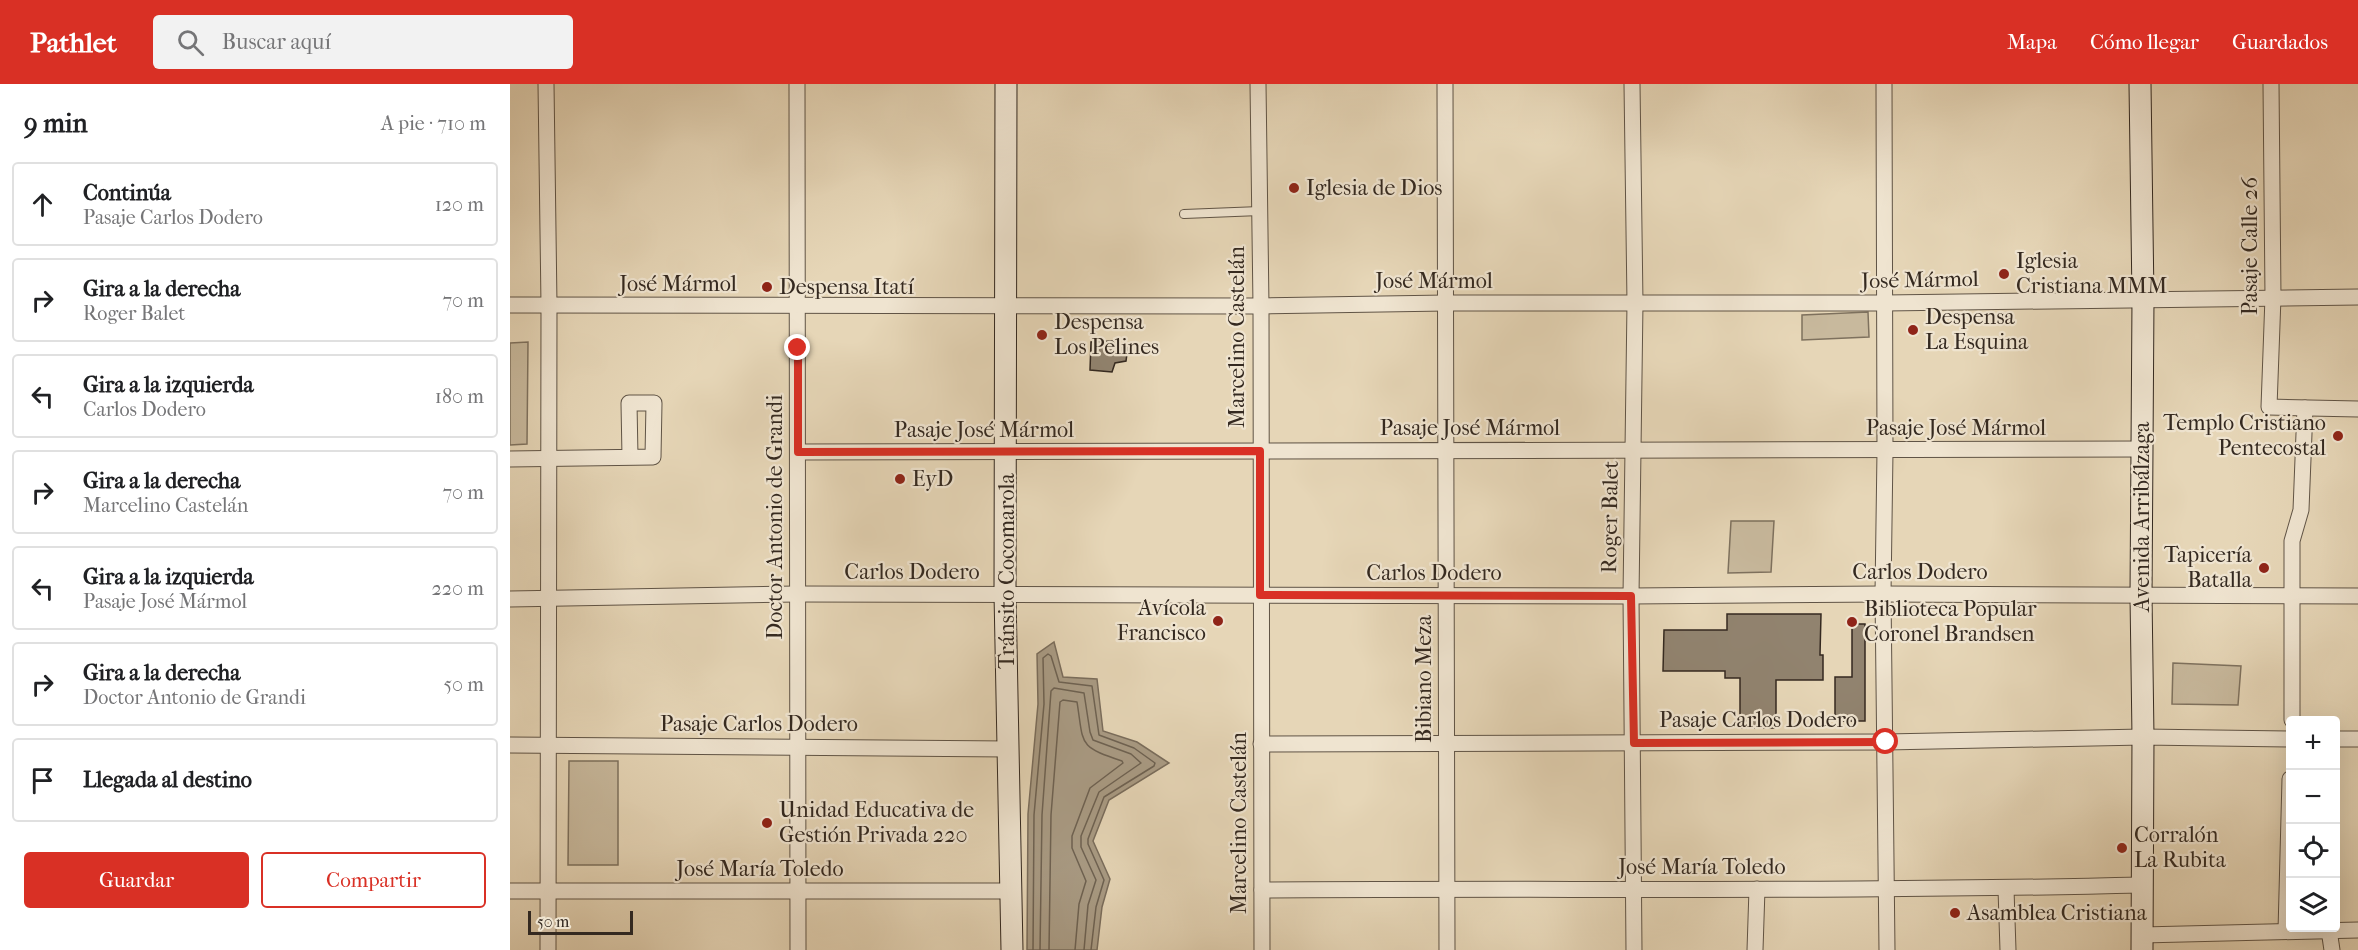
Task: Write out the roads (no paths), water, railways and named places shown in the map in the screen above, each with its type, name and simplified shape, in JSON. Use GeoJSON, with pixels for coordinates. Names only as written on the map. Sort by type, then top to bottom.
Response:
{"type":"FeatureCollection","features":[{"type":"Feature","properties":{"kind":"street"},"geometry":{"type":"LineString","coordinates":[[546,84],[549,305],[548,950]]}},
{"type":"Feature","properties":{"kind":"street","name":"Doctor Antonio de Grandi"},"geometry":{"type":"LineString","coordinates":[[797,84],[798,950]]}},
{"type":"Feature","properties":{"kind":"street","name":"Tránsito Cocomarola"},"geometry":{"type":"LineString","coordinates":[[1006,84],[1005,594],[1012,950]]}},
{"type":"Feature","properties":{"kind":"street","name":"Marcelino Castelán"},"geometry":{"type":"LineString","coordinates":[[1258,84],[1261,306],[1262,950]]}},
{"type":"Feature","properties":{"kind":"street","name":"Bibiano Meza"},"geometry":{"type":"LineString","coordinates":[[1445,84],[1447,950]]}},
{"type":"Feature","properties":{"kind":"street","name":"Roger Balet"},"geometry":{"type":"LineString","coordinates":[[1632,84],[1635,303],[1631,596],[1634,950]]}},
{"type":"Feature","properties":{"kind":"street"},"geometry":{"type":"LineString","coordinates":[[1884,84],[1883,594],[1887,950]]}},
{"type":"Feature","properties":{"kind":"street","name":"Avenida Arribálzaga"},"geometry":{"type":"LineString","coordinates":[[2140,84],[2143,299],[2142,942]]}},
{"type":"Feature","properties":{"kind":"street","name":"Pasaje Calle 26"},"geometry":{"type":"LineString","coordinates":[[2271,84],[2273,297],[2269,407],[2305,408]]}},
{"type":"Feature","properties":{"kind":"street","name":"José Mármol"},"geometry":{"type":"LineString","coordinates":[[510,305],[1261,306],[1446,303],[1885,303],[2358,297]]}},
{"type":"Feature","properties":{"kind":"street"},"geometry":{"type":"LineString","coordinates":[[2292,716],[2292,541],[2301,510],[2305,408],[2358,409]]}},
{"type":"Feature","properties":{"kind":"street","name":"Pasaje José Mármol"},"geometry":{"type":"LineString","coordinates":[[798,452],[2142,449]]}},
{"type":"Feature","properties":{"kind":"street"},"geometry":{"type":"LineString","coordinates":[[510,459],[630,457]]}},
{"type":"Feature","properties":{"kind":"street","name":"Carlos Dodero"},"geometry":{"type":"LineString","coordinates":[[510,599],[797,594],[2358,596]]}},
{"type":"Feature","properties":{"kind":"street","name":"Pasaje Carlos Dodero"},"geometry":{"type":"LineString","coordinates":[[1261,744],[1886,742],[2143,737],[2286,739]]}},
{"type":"Feature","properties":{"kind":"street"},"geometry":{"type":"LineString","coordinates":[[2340,739],[2358,740]]}},
{"type":"Feature","properties":{"kind":"street","name":"Pasaje Carlos Dodero"},"geometry":{"type":"LineString","coordinates":[[510,745],[1008,748]]}},
{"type":"Feature","properties":{"kind":"street"},"geometry":{"type":"LineString","coordinates":[[2287,878],[2289,824]]}},
{"type":"Feature","properties":{"kind":"street","name":"José María Toledo"},"geometry":{"type":"LineString","coordinates":[[1262,890],[2006,889],[2142,885]]}},
{"type":"Feature","properties":{"kind":"street"},"geometry":{"type":"LineString","coordinates":[[1755,950],[1757,889]]}},
{"type":"Feature","properties":{"kind":"street"},"geometry":{"type":"LineString","coordinates":[[2006,889],[2007,950]]}},
{"type":"Feature","properties":{"kind":"street","name":"José María Toledo"},"geometry":{"type":"LineString","coordinates":[[510,891],[1010,891]]}},
{"type":"Feature","properties":{"kind":"street"},"geometry":{"type":"LineString","coordinates":[[2340,930],[2358,930]]}},
{"type":"Feature","properties":{"kind":"street"},"geometry":{"type":"LineString","coordinates":[[2142,942],[2286,931]]}},
{"type":"Feature","properties":{"kind":"street"},"geometry":{"type":"LineString","coordinates":[[2330,932],[2332,950]]}},
{"type":"Feature","properties":{"kind":"lane"},"geometry":{"type":"LineString","coordinates":[[1184,213],[1260,211]]}},
{"type":"Feature","properties":{"kind":"water"},"geometry":{"type":"Polygon","coordinates":[[[1054,642],[1063,677],[1097,679],[1103,731],[1137,742],[1169,763],[1109,800],[1093,841],[1110,879],[1102,907],[1097,950],[1027,950],[1028,814],[1038,704],[1037,654],[1054,642]]]}},
{"type":"Feature","properties":{"kind":"place","name":"Iglesia de Dios"},"geometry":{"type":"Point","coordinates":[1294,188]}},
{"type":"Feature","properties":{"kind":"place","name":"Iglesia Cristiana MMM"},"geometry":{"type":"Point","coordinates":[2004,274]}},
{"type":"Feature","properties":{"kind":"place","name":"Despensa Itatí"},"geometry":{"type":"Point","coordinates":[767,287]}},
{"type":"Feature","properties":{"kind":"place","name":"Despensa La Esquina"},"geometry":{"type":"Point","coordinates":[1913,330]}},
{"type":"Feature","properties":{"kind":"place","name":"Despensa Los Pelines"},"geometry":{"type":"Point","coordinates":[1042,335]}},
{"type":"Feature","properties":{"kind":"place","name":"Templo Cristiano Pentecostal"},"geometry":{"type":"Point","coordinates":[2338,436]}},
{"type":"Feature","properties":{"kind":"place","name":"EyD"},"geometry":{"type":"Point","coordinates":[900,479]}},
{"type":"Feature","properties":{"kind":"place","name":"Tapicería Batalla"},"geometry":{"type":"Point","coordinates":[2264,568]}},
{"type":"Feature","properties":{"kind":"place","name":"Avícola Francisco"},"geometry":{"type":"Point","coordinates":[1218,621]}},
{"type":"Feature","properties":{"kind":"place","name":"Biblioteca Popular Coronel Brandsen"},"geometry":{"type":"Point","coordinates":[1852,622]}},
{"type":"Feature","properties":{"kind":"place","name":"Unidad Educativa de Gestión Privada 220"},"geometry":{"type":"Point","coordinates":[767,823]}},
{"type":"Feature","properties":{"kind":"place","name":"Corralón La Rubita"},"geometry":{"type":"Point","coordinates":[2122,848]}},
{"type":"Feature","properties":{"kind":"place","name":"Asamblea Cristiana"},"geometry":{"type":"Point","coordinates":[1955,913]}}]}
